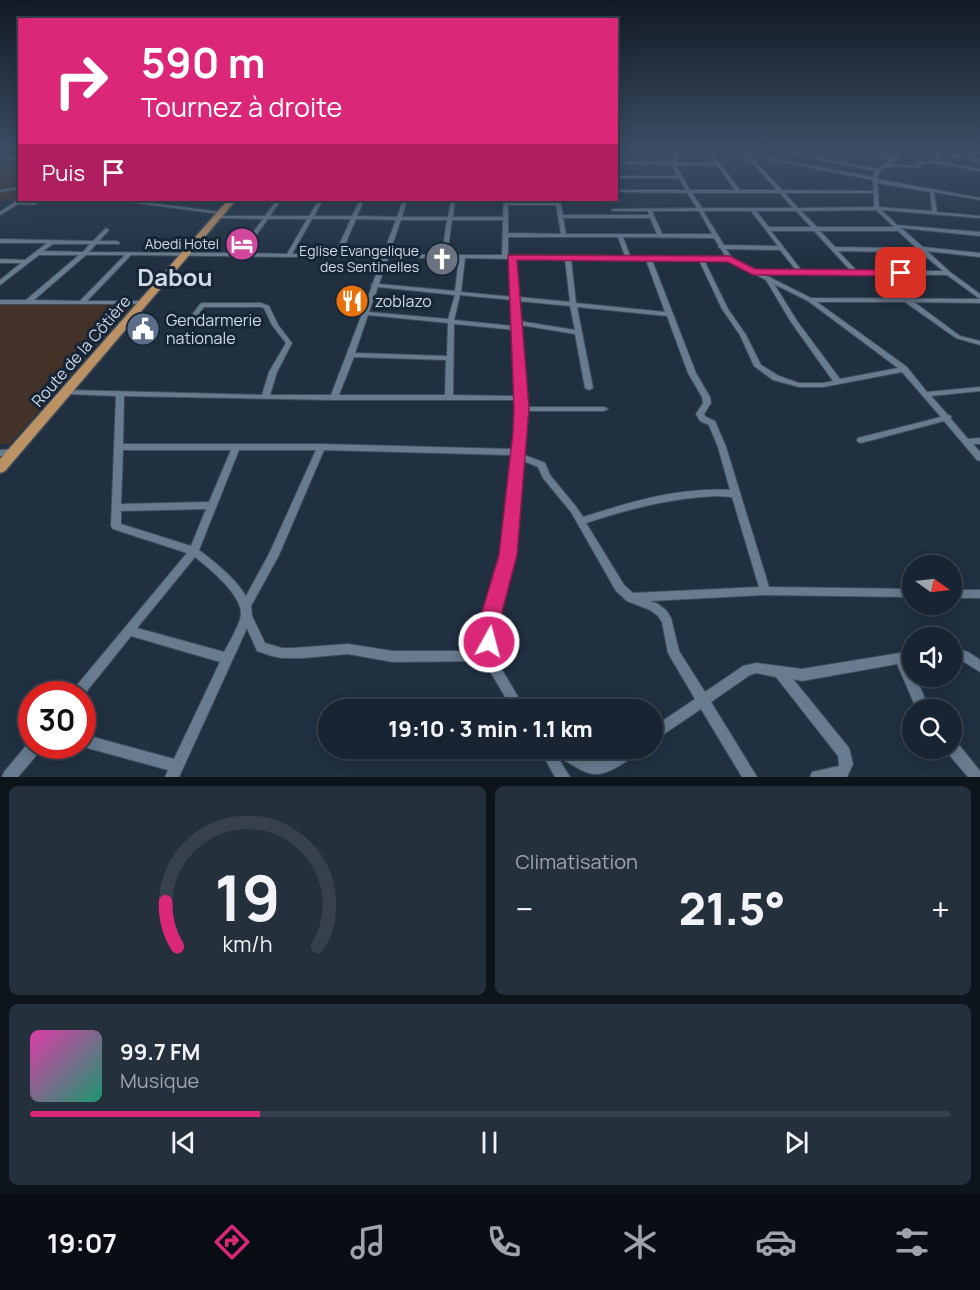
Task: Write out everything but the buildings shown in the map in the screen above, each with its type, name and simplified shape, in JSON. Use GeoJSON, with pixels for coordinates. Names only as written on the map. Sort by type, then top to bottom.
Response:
{"type":"FeatureCollection","features":[{"type":"Feature","properties":{"kind":"main road","name":"Route de la Côtière"},"geometry":{"type":"LineString","coordinates":[[0,468],[231,201]]}},
{"type":"Feature","properties":{"kind":"street"},"geometry":{"type":"LineString","coordinates":[[0,190],[17,188]]}},
{"type":"Feature","properties":{"kind":"street"},"geometry":{"type":"LineString","coordinates":[[687,188],[721,248],[730,259],[810,300],[904,369],[980,458]]}},
{"type":"Feature","properties":{"kind":"street"},"geometry":{"type":"LineString","coordinates":[[736,188],[739,192]]}},
{"type":"Feature","properties":{"kind":"street"},"geometry":{"type":"LineString","coordinates":[[779,188],[855,272]]}},
{"type":"Feature","properties":{"kind":"street"},"geometry":{"type":"LineString","coordinates":[[875,188],[876,208],[980,299]]}},
{"type":"Feature","properties":{"kind":"street"},"geometry":{"type":"LineString","coordinates":[[918,188],[980,199]]}},
{"type":"Feature","properties":{"kind":"street"},"geometry":{"type":"LineString","coordinates":[[618,191],[875,192]]}},
{"type":"Feature","properties":{"kind":"street"},"geometry":{"type":"LineString","coordinates":[[932,191],[934,213]]}},
{"type":"Feature","properties":{"kind":"street"},"geometry":{"type":"LineString","coordinates":[[0,214],[20,201],[33,204],[42,201]]}},
{"type":"Feature","properties":{"kind":"street"},"geometry":{"type":"LineString","coordinates":[[128,201],[219,215],[506,219]]}},
{"type":"Feature","properties":{"kind":"street"},"geometry":{"type":"LineString","coordinates":[[240,255],[278,201]]}},
{"type":"Feature","properties":{"kind":"street"},"geometry":{"type":"LineString","coordinates":[[288,256],[320,201]]}},
{"type":"Feature","properties":{"kind":"street"},"geometry":{"type":"LineString","coordinates":[[338,256],[362,201]]}},
{"type":"Feature","properties":{"kind":"street"},"geometry":{"type":"LineString","coordinates":[[334,398],[405,201]]}},
{"type":"Feature","properties":{"kind":"street"},"geometry":{"type":"LineString","coordinates":[[444,257],[453,201]]}},
{"type":"Feature","properties":{"kind":"street"},"geometry":{"type":"LineString","coordinates":[[610,201],[615,217]]}},
{"type":"Feature","properties":{"kind":"street"},"geometry":{"type":"LineString","coordinates":[[513,699],[487,656],[492,612],[508,555],[521,410],[514,298],[506,235],[506,202],[558,202],[564,235]]}},
{"type":"Feature","properties":{"kind":"street"},"geometry":{"type":"LineString","coordinates":[[613,210],[876,208],[980,217]]}},
{"type":"Feature","properties":{"kind":"street"},"geometry":{"type":"LineString","coordinates":[[752,209],[800,272]]}},
{"type":"Feature","properties":{"kind":"street"},"geometry":{"type":"LineString","coordinates":[[649,210],[660,236]]}},
{"type":"Feature","properties":{"kind":"street"},"geometry":{"type":"LineString","coordinates":[[560,216],[652,217]]}},
{"type":"Feature","properties":{"kind":"street"},"geometry":{"type":"LineString","coordinates":[[767,229],[897,228],[980,234]]}},
{"type":"Feature","properties":{"kind":"street"},"geometry":{"type":"LineString","coordinates":[[28,302],[84,254],[106,230]]}},
{"type":"Feature","properties":{"kind":"street"},"geometry":{"type":"LineString","coordinates":[[506,235],[714,236]]}},
{"type":"Feature","properties":{"kind":"street"},"geometry":{"type":"LineString","coordinates":[[620,236],[628,258]]}},
{"type":"Feature","properties":{"kind":"street"},"geometry":{"type":"LineString","coordinates":[[0,241],[117,243]]}},
{"type":"Feature","properties":{"kind":"street"},"geometry":{"type":"LineString","coordinates":[[0,283],[53,241]]}},
{"type":"Feature","properties":{"kind":"street"},"geometry":{"type":"LineString","coordinates":[[721,248],[782,248]]}},
{"type":"Feature","properties":{"kind":"street"},"geometry":{"type":"LineString","coordinates":[[920,248],[980,255]]}},
{"type":"Feature","properties":{"kind":"street"},"geometry":{"type":"LineString","coordinates":[[833,249],[898,250],[927,254]]}},
{"type":"Feature","properties":{"kind":"street"},"geometry":{"type":"LineString","coordinates":[[37,253],[730,259]]}},
{"type":"Feature","properties":{"kind":"street"},"geometry":{"type":"LineString","coordinates":[[82,302],[129,254]]}},
{"type":"Feature","properties":{"kind":"street"},"geometry":{"type":"LineString","coordinates":[[449,398],[451,321],[458,293],[462,257]]}},
{"type":"Feature","properties":{"kind":"street"},"geometry":{"type":"LineString","coordinates":[[568,258],[573,304],[589,388]]}},
{"type":"Feature","properties":{"kind":"street"},"geometry":{"type":"LineString","coordinates":[[648,258],[697,384],[706,398],[707,404],[700,414],[703,419],[712,423],[722,447],[765,591]]}},
{"type":"Feature","properties":{"kind":"street"},"geometry":{"type":"LineString","coordinates":[[701,259],[725,309],[743,335],[758,366],[776,378],[799,385],[838,382],[904,369]]}},
{"type":"Feature","properties":{"kind":"street"},"geometry":{"type":"LineString","coordinates":[[0,261],[27,262]]}},
{"type":"Feature","properties":{"kind":"street"},"geometry":{"type":"LineString","coordinates":[[753,272],[948,273]]}},
{"type":"Feature","properties":{"kind":"street"},"geometry":{"type":"LineString","coordinates":[[768,279],[794,322],[838,382]]}},
{"type":"Feature","properties":{"kind":"street"},"geometry":{"type":"LineString","coordinates":[[374,285],[670,314]]}},
{"type":"Feature","properties":{"kind":"street"},"geometry":{"type":"LineString","coordinates":[[810,300],[980,299]]}},
{"type":"Feature","properties":{"kind":"street"},"geometry":{"type":"LineString","coordinates":[[906,300],[958,337],[980,343]]}},
{"type":"Feature","properties":{"kind":"street"},"geometry":{"type":"LineString","coordinates":[[0,302],[144,303]]}},
{"type":"Feature","properties":{"kind":"street"},"geometry":{"type":"LineString","coordinates":[[192,318],[202,305],[261,305],[267,307],[275,325],[289,343],[273,372],[265,397]]}},
{"type":"Feature","properties":{"kind":"street"},"geometry":{"type":"LineString","coordinates":[[364,313],[516,325],[579,333]]}},
{"type":"Feature","properties":{"kind":"street"},"geometry":{"type":"LineString","coordinates":[[351,355],[450,358]]}},
{"type":"Feature","properties":{"kind":"street"},"geometry":{"type":"LineString","coordinates":[[927,394],[980,389]]}},
{"type":"Feature","properties":{"kind":"street"},"geometry":{"type":"LineString","coordinates":[[67,392],[334,398],[520,398]]}},
{"type":"Feature","properties":{"kind":"street"},"geometry":{"type":"LineString","coordinates":[[120,394],[116,526],[194,552],[236,589],[261,647],[273,653],[308,654],[349,649],[397,657],[487,656]]}},
{"type":"Feature","properties":{"kind":"street"},"geometry":{"type":"LineString","coordinates":[[521,410],[604,409]]}},
{"type":"Feature","properties":{"kind":"street"},"geometry":{"type":"LineString","coordinates":[[861,440],[948,418]]}},
{"type":"Feature","properties":{"kind":"street"},"geometry":{"type":"LineString","coordinates":[[967,442],[980,441]]}},
{"type":"Feature","properties":{"kind":"street"},"geometry":{"type":"LineString","coordinates":[[118,447],[321,447],[518,453],[542,465],[546,476],[580,521],[620,588],[632,598],[662,613],[667,621],[674,653],[750,777]]}},
{"type":"Feature","properties":{"kind":"street"},"geometry":{"type":"LineString","coordinates":[[87,681],[194,552],[236,447]]}},
{"type":"Feature","properties":{"kind":"street"},"geometry":{"type":"LineString","coordinates":[[96,745],[175,771],[321,447]]}},
{"type":"Feature","properties":{"kind":"street"},"geometry":{"type":"LineString","coordinates":[[0,453],[14,452]]}},
{"type":"Feature","properties":{"kind":"street"},"geometry":{"type":"LineString","coordinates":[[580,521],[663,496],[718,492],[736,494]]}},
{"type":"Feature","properties":{"kind":"street"},"geometry":{"type":"LineString","coordinates":[[117,507],[213,505]]}},
{"type":"Feature","properties":{"kind":"street"},"geometry":{"type":"LineString","coordinates":[[632,598],[765,591],[902,593]]}},
{"type":"Feature","properties":{"kind":"street"},"geometry":{"type":"LineString","coordinates":[[962,594],[980,594]]}},
{"type":"Feature","properties":{"kind":"street"},"geometry":{"type":"LineString","coordinates":[[129,631],[226,658]]}},
{"type":"Feature","properties":{"kind":"street"},"geometry":{"type":"LineString","coordinates":[[962,655],[980,667]]}},
{"type":"Feature","properties":{"kind":"street"},"geometry":{"type":"LineString","coordinates":[[663,729],[747,670],[756,668],[802,675],[902,658]]}},
{"type":"Feature","properties":{"kind":"street"},"geometry":{"type":"LineString","coordinates":[[779,671],[844,753],[846,764],[843,772],[817,777]]}},
{"type":"Feature","properties":{"kind":"street"},"geometry":{"type":"LineString","coordinates":[[9,777],[24,759]]}},
{"type":"Feature","properties":{"kind":"street"},"geometry":{"type":"LineString","coordinates":[[552,759],[563,777]]}},
{"type":"Feature","properties":{"kind":"street"},"geometry":{"type":"LineString","coordinates":[[576,759],[595,769],[604,768],[618,759]]}},
{"type":"Feature","properties":{"kind":"street"},"geometry":{"type":"LineString","coordinates":[[961,759],[976,777]]}},
{"type":"Feature","properties":{"kind":"shaded area"},"geometry":{"type":"Polygon","coordinates":[[[0,188],[18,188],[18,197],[0,202],[0,188]]]}},
{"type":"Feature","properties":{"kind":"shaded area"},"geometry":{"type":"Polygon","coordinates":[[[0,303],[134,304],[10,444],[0,444],[0,303]]]}},
{"type":"Feature","properties":{"kind":"place","name":"Abedi Hotel"},"geometry":{"type":"Point","coordinates":[242,244]}},
{"type":"Feature","properties":{"kind":"place","name":"Eglise Evangelique des Sentinelles"},"geometry":{"type":"Point","coordinates":[442,259]}},
{"type":"Feature","properties":{"kind":"place","name":"zoblazo"},"geometry":{"type":"Point","coordinates":[352,301]}},
{"type":"Feature","properties":{"kind":"place","name":"Gendarmerie nationale"},"geometry":{"type":"Point","coordinates":[143,329]}},
{"type":"Feature","properties":{"kind":"district","name":"Dabou"},"geometry":{"type":"Point","coordinates":[175,278]}},
{"type":"Feature","properties":{"kind":"route"},"geometry":{"type":"LineString","coordinates":[[489,642],[492,612],[508,555],[521,432],[522,408],[512,257],[730,259],[753,272],[901,273]]}}]}
